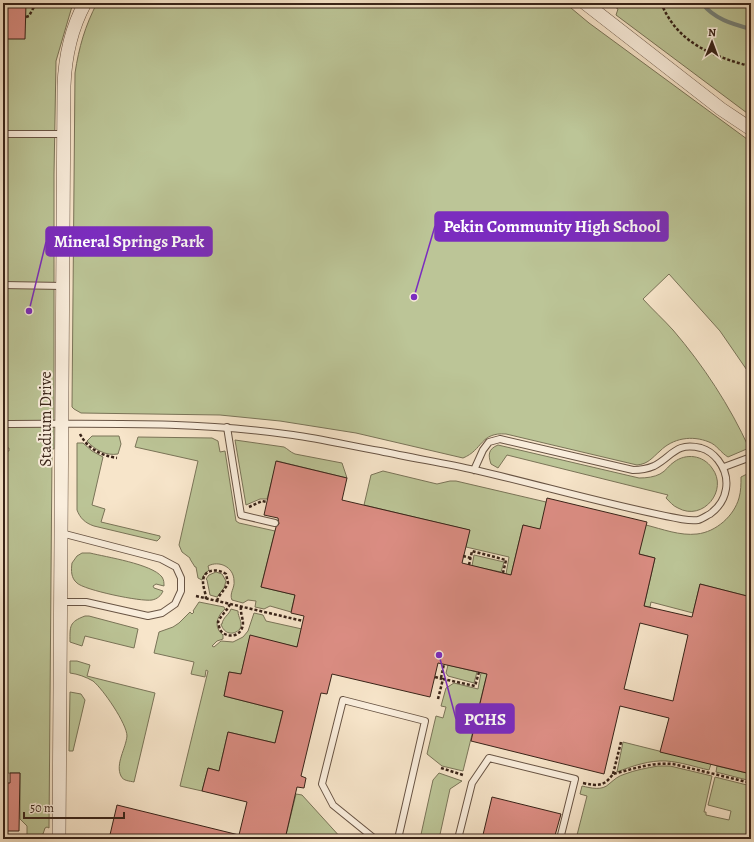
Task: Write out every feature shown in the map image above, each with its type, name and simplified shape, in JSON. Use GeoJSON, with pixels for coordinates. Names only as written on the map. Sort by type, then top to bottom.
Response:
{"type":"FeatureCollection","features":[{"type":"Feature","properties":{"kind":"street","name":"Stadium Drive"},"geometry":{"type":"LineString","coordinates":[[59,839],[64,86],[66,59],[74,27],[85,3]]}},
{"type":"Feature","properties":{"kind":"street"},"geometry":{"type":"LineString","coordinates":[[585,3],[721,109],[751,129]]}},
{"type":"Feature","properties":{"kind":"lane"},"geometry":{"type":"LineString","coordinates":[[3,134],[64,134]]}},
{"type":"Feature","properties":{"kind":"lane"},"geometry":{"type":"LineString","coordinates":[[3,285],[63,286]]}},
{"type":"Feature","properties":{"kind":"lane"},"geometry":{"type":"LineString","coordinates":[[3,424],[171,425],[227,427],[294,435],[474,470],[639,511],[690,520],[701,520],[721,504],[726,491],[727,480],[724,468],[715,456],[706,450],[684,446],[673,451],[653,467],[643,470],[633,470],[500,439],[489,442],[483,450],[474,470]]}},
{"type":"Feature","properties":{"kind":"lane"},"geometry":{"type":"LineString","coordinates":[[227,427],[241,515],[275,523]]}},
{"type":"Feature","properties":{"kind":"lane"},"geometry":{"type":"LineString","coordinates":[[724,468],[751,457]]}},
{"type":"Feature","properties":{"kind":"lane"},"geometry":{"type":"LineString","coordinates":[[61,533],[161,560],[176,567],[181,578],[181,592],[175,604],[162,613],[148,616],[86,602],[61,602]]}},
{"type":"Feature","properties":{"kind":"lane"},"geometry":{"type":"LineString","coordinates":[[375,839],[333,805],[322,784],[343,700],[425,721],[398,839]]}},
{"type":"Feature","properties":{"kind":"lane"},"geometry":{"type":"LineString","coordinates":[[458,839],[472,783],[489,758],[576,779],[560,839]]}},
{"type":"Feature","properties":{"kind":"path"},"geometry":{"type":"LineString","coordinates":[[26,17],[29,16],[36,3]]}},
{"type":"Feature","properties":{"kind":"path"},"geometry":{"type":"LineString","coordinates":[[661,3],[664,11],[675,28],[691,42],[706,51],[751,66]]}},
{"type":"Feature","properties":{"kind":"path"},"geometry":{"type":"LineString","coordinates":[[80,434],[84,442],[99,454],[117,458]]}},
{"type":"Feature","properties":{"kind":"path"},"geometry":{"type":"LineString","coordinates":[[247,509],[262,501],[267,502]]}},
{"type":"Feature","properties":{"kind":"path"},"geometry":{"type":"LineString","coordinates":[[469,565],[472,551],[506,560],[503,573]]}},
{"type":"Feature","properties":{"kind":"path"},"geometry":{"type":"LineString","coordinates":[[463,556],[471,558]]}},
{"type":"Feature","properties":{"kind":"path"},"geometry":{"type":"LineString","coordinates":[[206,599],[203,583],[205,576],[209,572],[220,570],[226,574],[228,583],[224,591],[218,597],[217,601]]}},
{"type":"Feature","properties":{"kind":"path"},"geometry":{"type":"LineString","coordinates":[[196,596],[303,622]]}},
{"type":"Feature","properties":{"kind":"path"},"geometry":{"type":"LineString","coordinates":[[230,604],[218,622],[222,632],[227,635],[238,634],[242,630],[244,623],[240,613],[241,607]]}},
{"type":"Feature","properties":{"kind":"path"},"geometry":{"type":"LineString","coordinates":[[438,699],[444,664]]}},
{"type":"Feature","properties":{"kind":"path"},"geometry":{"type":"LineString","coordinates":[[435,677],[476,686],[479,672]]}},
{"type":"Feature","properties":{"kind":"path"},"geometry":{"type":"LineString","coordinates":[[583,783],[592,785],[603,784],[609,780],[613,774],[621,742]]}},
{"type":"Feature","properties":{"kind":"path"},"geometry":{"type":"LineString","coordinates":[[613,774],[657,764],[673,764],[751,783]]}},
{"type":"Feature","properties":{"kind":"path"},"geometry":{"type":"LineString","coordinates":[[441,768],[463,775]]}},
{"type":"Feature","properties":{"kind":"green space"},"geometry":{"type":"Polygon","coordinates":[[[3,3],[73,3],[56,61],[54,174],[54,449],[52,449],[49,828],[45,828],[43,834],[38,836],[38,839],[27,839],[27,826],[20,819],[20,773],[3,773],[3,451],[9,451],[9,448],[3,448],[3,3]]]}},
{"type":"Feature","properties":{"kind":"green space"},"geometry":{"type":"Polygon","coordinates":[[[97,3],[565,3],[589,23],[751,142],[751,376],[720,331],[669,274],[643,299],[673,330],[695,357],[725,401],[749,448],[728,457],[709,442],[689,438],[671,443],[647,462],[637,465],[506,434],[498,434],[486,439],[470,455],[463,458],[356,433],[280,421],[220,415],[81,413],[74,409],[72,407],[75,73],[83,37],[97,3]]]}},
{"type":"Feature","properties":{"kind":"green space"},"geometry":{"type":"Polygon","coordinates":[[[609,3],[751,3],[751,116],[616,15],[618,9],[609,3]]]}},
{"type":"Feature","properties":{"kind":"green space"},"geometry":{"type":"Polygon","coordinates":[[[92,436],[119,436],[121,444],[118,454],[101,452],[87,441],[92,436]]]}},
{"type":"Feature","properties":{"kind":"green space"},"geometry":{"type":"Polygon","coordinates":[[[138,437],[212,438],[218,441],[220,452],[225,451],[236,521],[275,531],[261,587],[295,595],[291,612],[270,606],[264,609],[255,607],[256,601],[248,600],[243,603],[232,600],[231,595],[234,584],[233,576],[229,569],[221,564],[212,564],[208,566],[209,570],[203,576],[202,580],[198,578],[196,567],[190,558],[182,552],[179,545],[198,461],[135,447],[138,437]]]}},
{"type":"Feature","properties":{"kind":"green space"},"geometry":{"type":"Polygon","coordinates":[[[235,440],[284,447],[295,454],[342,463],[347,478],[277,461],[267,499],[260,499],[246,505],[235,440]]]}},
{"type":"Feature","properties":{"kind":"green space"},"geometry":{"type":"Polygon","coordinates":[[[77,443],[83,443],[92,451],[103,457],[92,505],[105,509],[101,522],[160,536],[157,541],[94,526],[85,522],[81,518],[77,510],[77,443]]]}},
{"type":"Feature","properties":{"kind":"green space"},"geometry":{"type":"Polygon","coordinates":[[[498,445],[639,478],[658,475],[679,459],[684,457],[694,457],[704,460],[712,468],[716,477],[717,486],[711,502],[696,511],[687,511],[673,505],[666,498],[668,495],[507,455],[498,468],[491,464],[489,455],[492,448],[498,445]]]}},
{"type":"Feature","properties":{"kind":"green space"},"geometry":{"type":"Polygon","coordinates":[[[383,471],[437,484],[456,481],[546,502],[557,534],[523,525],[511,575],[506,574],[509,557],[466,547],[469,530],[364,505],[371,475],[383,471]]]}},
{"type":"Feature","properties":{"kind":"green space"},"geometry":{"type":"Polygon","coordinates":[[[751,472],[751,597],[700,584],[693,613],[651,602],[650,607],[644,606],[655,558],[620,549],[646,525],[684,534],[704,533],[711,530],[729,517],[737,505],[740,493],[741,477],[751,472]]]}},
{"type":"Feature","properties":{"kind":"green space"},"geometry":{"type":"Polygon","coordinates":[[[82,553],[90,553],[117,559],[149,568],[157,572],[163,578],[164,586],[156,584],[153,586],[154,588],[163,591],[156,599],[146,600],[113,595],[82,586],[74,579],[72,574],[72,563],[77,556],[82,553]]]}},
{"type":"Feature","properties":{"kind":"green space"},"geometry":{"type":"Polygon","coordinates":[[[474,555],[504,562],[501,572],[472,566],[474,555]]]}},
{"type":"Feature","properties":{"kind":"green space"},"geometry":{"type":"Polygon","coordinates":[[[216,572],[222,574],[226,581],[224,588],[217,597],[210,595],[206,579],[209,575],[216,572]]]}},
{"type":"Feature","properties":{"kind":"green space"},"geometry":{"type":"Polygon","coordinates":[[[199,602],[224,607],[225,609],[218,618],[217,622],[218,629],[223,635],[223,639],[217,641],[212,646],[214,647],[221,641],[233,642],[243,637],[248,631],[254,613],[263,615],[266,621],[302,629],[297,647],[250,636],[241,674],[229,672],[224,696],[283,711],[275,743],[228,732],[219,771],[208,768],[202,791],[180,786],[208,671],[206,670],[205,677],[191,674],[194,662],[154,653],[159,632],[173,627],[190,612],[192,614],[199,602]]]}},
{"type":"Feature","properties":{"kind":"green space"},"geometry":{"type":"Polygon","coordinates":[[[231,609],[238,611],[241,624],[240,629],[234,633],[226,632],[221,624],[231,609]]]}},
{"type":"Feature","properties":{"kind":"green space"},"geometry":{"type":"Polygon","coordinates":[[[85,616],[138,629],[134,648],[85,636],[82,646],[70,642],[70,632],[73,623],[85,616]]]}},
{"type":"Feature","properties":{"kind":"green space"},"geometry":{"type":"Polygon","coordinates":[[[70,661],[77,661],[90,665],[87,676],[155,693],[134,782],[123,779],[119,771],[120,761],[127,736],[119,715],[93,681],[70,673],[70,661]]]}},
{"type":"Feature","properties":{"kind":"green space"},"geometry":{"type":"Polygon","coordinates":[[[448,665],[477,672],[474,683],[448,676],[446,673],[448,665]]]}},
{"type":"Feature","properties":{"kind":"green space"},"geometry":{"type":"Polygon","coordinates":[[[481,673],[487,674],[463,771],[442,766],[427,754],[436,716],[443,718],[446,707],[441,706],[446,688],[454,683],[478,689],[481,673]]]}},
{"type":"Feature","properties":{"kind":"green space"},"geometry":{"type":"Polygon","coordinates":[[[70,692],[81,694],[85,700],[73,751],[69,751],[70,692]]]}},
{"type":"Feature","properties":{"kind":"green space"},"geometry":{"type":"Polygon","coordinates":[[[623,742],[711,764],[709,770],[683,763],[654,761],[617,772],[623,742]]]}},
{"type":"Feature","properties":{"kind":"green space"},"geometry":{"type":"Polygon","coordinates":[[[658,766],[670,766],[712,776],[704,812],[706,812],[706,815],[729,820],[731,811],[708,805],[715,777],[751,786],[751,839],[576,839],[587,796],[580,794],[582,786],[589,788],[603,788],[623,775],[637,770],[658,766]]]}},
{"type":"Feature","properties":{"kind":"green space"},"geometry":{"type":"Polygon","coordinates":[[[717,766],[751,774],[751,781],[716,772],[717,766]]]}},
{"type":"Feature","properties":{"kind":"green space"},"geometry":{"type":"Polygon","coordinates":[[[439,773],[462,781],[450,789],[439,839],[420,839],[433,780],[439,773]]]}},
{"type":"Feature","properties":{"kind":"green space"},"geometry":{"type":"Polygon","coordinates":[[[296,794],[302,795],[342,839],[285,839],[296,794]]]}},
{"type":"Feature","properties":{"kind":"building"},"geometry":{"type":"Polygon","coordinates":[[[3,3],[26,3],[25,39],[3,39],[3,3]]]}},
{"type":"Feature","properties":{"kind":"building"},"geometry":{"type":"Polygon","coordinates":[[[276,461],[347,478],[342,500],[470,530],[462,563],[511,575],[523,525],[540,529],[547,498],[647,522],[639,554],[655,558],[644,606],[692,617],[700,584],[751,597],[751,774],[660,752],[669,718],[620,706],[604,774],[471,741],[487,674],[438,663],[430,697],[332,674],[327,694],[321,693],[301,776],[306,778],[304,788],[297,787],[285,839],[109,839],[117,805],[239,835],[247,802],[202,791],[208,768],[219,771],[228,732],[275,743],[283,711],[224,696],[229,672],[241,674],[250,635],[297,647],[304,616],[291,613],[295,595],[261,587],[276,527],[279,524],[278,518],[264,515],[276,461]],[[640,623],[624,689],[673,701],[688,635],[640,623]]]}},
{"type":"Feature","properties":{"kind":"building"},"geometry":{"type":"Polygon","coordinates":[[[10,773],[20,773],[19,831],[3,831],[3,783],[10,783],[10,773]]]}},
{"type":"Feature","properties":{"kind":"building"},"geometry":{"type":"Polygon","coordinates":[[[492,797],[561,814],[554,839],[482,839],[492,797]]]}},
{"type":"Feature","properties":{"kind":"waterway"},"geometry":{"type":"LineString","coordinates":[[702,3],[707,9],[718,17],[730,23],[751,29]]}},
{"type":"Feature","properties":{"kind":"place","name":"Pekin Community High School"},"geometry":{"type":"Point","coordinates":[414,297]}},
{"type":"Feature","properties":{"kind":"place","name":"Mineral Springs Park"},"geometry":{"type":"Point","coordinates":[29,311]}},
{"type":"Feature","properties":{"kind":"place","name":"PCHS"},"geometry":{"type":"Point","coordinates":[439,655]}}]}
